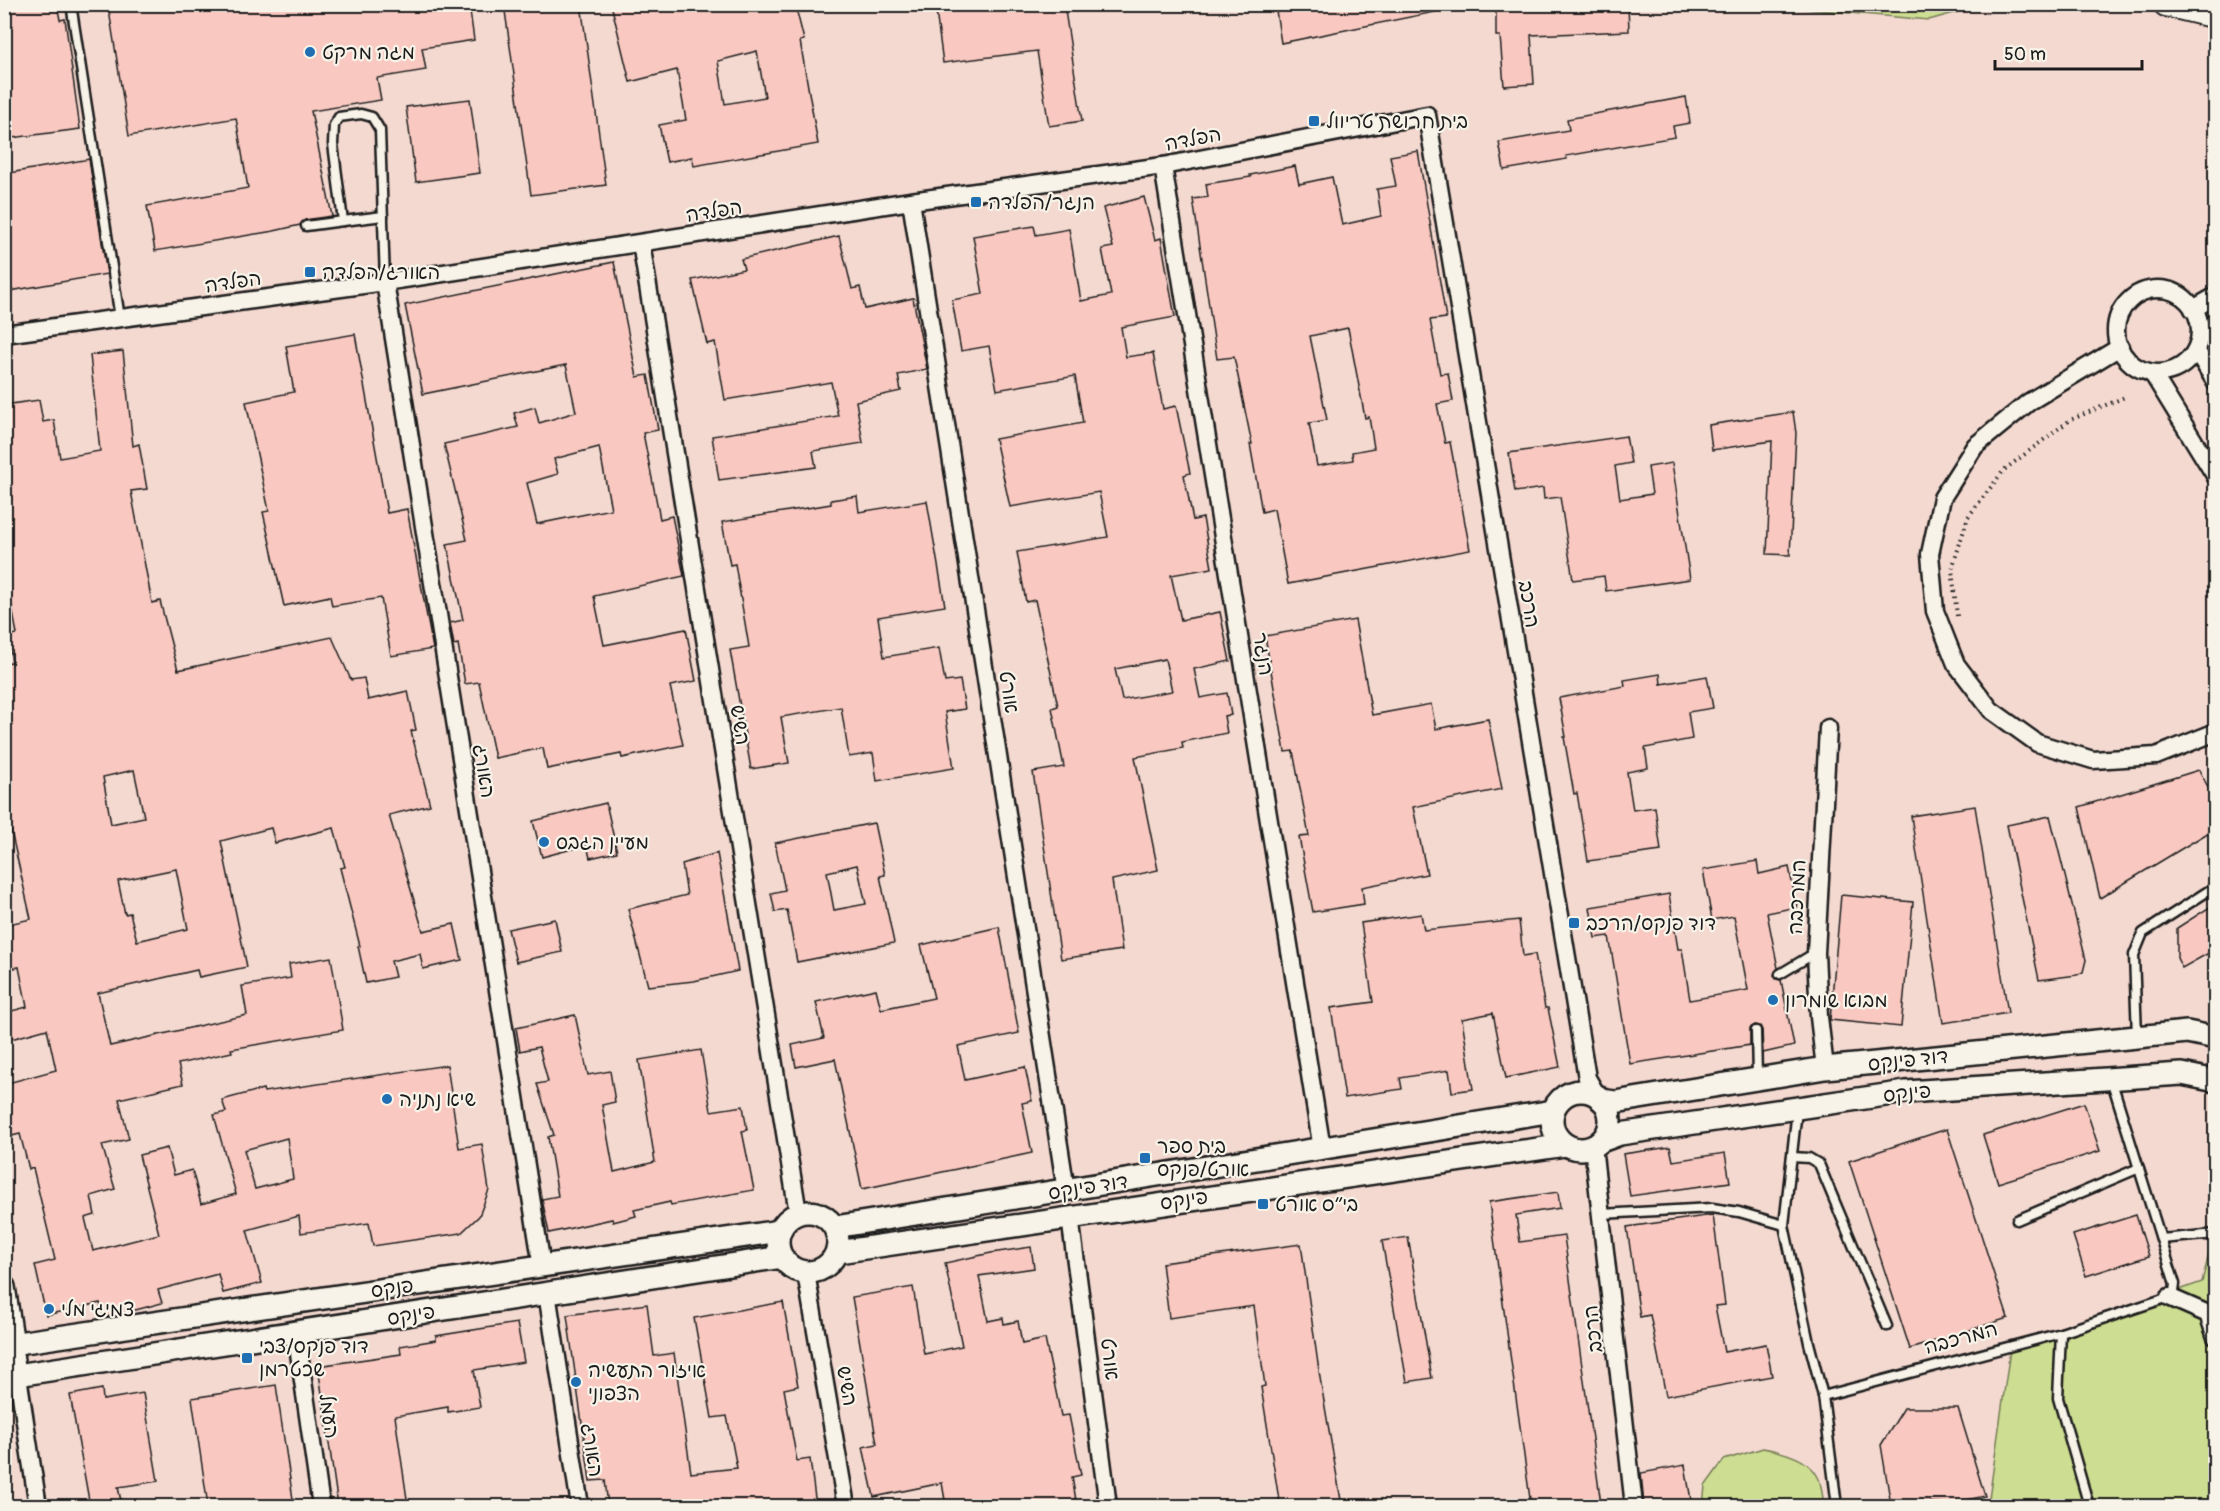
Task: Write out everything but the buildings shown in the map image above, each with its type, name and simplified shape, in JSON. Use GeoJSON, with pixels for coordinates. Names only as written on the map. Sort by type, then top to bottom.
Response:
{"type":"FeatureCollection","features":[{"type":"Feature","properties":{"kind":"main road"},"geometry":{"type":"LineString","coordinates":[[2166,4],[2216,16]]}},
{"type":"Feature","properties":{"kind":"street","name":"הפלדה"},"geometry":{"type":"LineString","coordinates":[[4,334],[386,282],[911,201],[1163,166],[1426,115]]}},
{"type":"Feature","properties":{"kind":"street","name":"הרכב"},"geometry":{"type":"LineString","coordinates":[[1426,115],[1587,1078],[1600,1099]]}},
{"type":"Feature","properties":{"kind":"street","name":"הנגר"},"geometry":{"type":"LineString","coordinates":[[1163,166],[1322,1149]]}},
{"type":"Feature","properties":{"kind":"street","name":"אורט"},"geometry":{"type":"LineString","coordinates":[[911,201],[1066,1190]]}},
{"type":"Feature","properties":{"kind":"street","name":"השיש"},"geometry":{"type":"LineString","coordinates":[[641,243],[798,1213]]}},
{"type":"Feature","properties":{"kind":"street","name":"האורג"},"geometry":{"type":"LineString","coordinates":[[386,282],[542,1266]]}},
{"type":"Feature","properties":{"kind":"street"},"geometry":{"type":"LineString","coordinates":[[2216,383],[2198,354],[2200,328],[2193,309],[2185,299],[2168,290],[2148,290],[2126,304],[2119,315],[2116,334],[2120,348],[2131,363],[2154,376],[2216,477]]}},
{"type":"Feature","properties":{"kind":"street"},"geometry":{"type":"LineString","coordinates":[[2193,309],[2216,296]]}},
{"type":"Feature","properties":{"kind":"street"},"geometry":{"type":"LineString","coordinates":[[2149,372],[2162,373],[2175,369],[2190,358],[2197,347]]}},
{"type":"Feature","properties":{"kind":"street"},"geometry":{"type":"LineString","coordinates":[[2120,348],[2029,402],[1974,446],[1942,498],[1930,554],[1935,611],[1956,664],[1991,710],[2037,743],[2093,760],[2156,756],[2216,732]]}},
{"type":"Feature","properties":{"kind":"street","name":"המרכבה"},"geometry":{"type":"LineString","coordinates":[[1825,1068],[1819,1017],[1816,953],[1828,728]]}},
{"type":"Feature","properties":{"kind":"street","name":"דוד פינקס"},"geometry":{"type":"LineString","coordinates":[[1600,1099],[1615,1102],[1825,1068],[2187,1032],[2216,1038]]}},
{"type":"Feature","properties":{"kind":"street","name":"פינקס"},"geometry":{"type":"LineString","coordinates":[[1597,1144],[1620,1134],[1906,1092],[2182,1074],[2216,1081]]}},
{"type":"Feature","properties":{"kind":"street"},"geometry":{"type":"LineString","coordinates":[[1587,1092],[1600,1099],[1606,1106],[1609,1124],[1606,1133],[1597,1144],[1584,1149],[1574,1148],[1558,1138],[1552,1121],[1557,1104],[1570,1093],[1587,1092]]}},
{"type":"Feature","properties":{"kind":"street","name":"דוד פינקס"},"geometry":{"type":"LineString","coordinates":[[835,1227],[1554,1111]]}},
{"type":"Feature","properties":{"kind":"street","name":"פינקס"},"geometry":{"type":"LineString","coordinates":[[838,1252],[1565,1144]]}},
{"type":"Feature","properties":{"kind":"street","name":"הרכב"},"geometry":{"type":"LineString","coordinates":[[1597,1144],[1601,1214],[1634,1506]]}},
{"type":"Feature","properties":{"kind":"street"},"geometry":{"type":"LineString","coordinates":[[809,1211],[828,1218],[835,1227],[839,1241],[838,1252],[826,1267],[817,1272],[806,1273],[789,1266],[782,1257],[778,1242],[780,1231],[789,1218],[809,1211]]}},
{"type":"Feature","properties":{"kind":"street","name":"אורט"},"geometry":{"type":"LineString","coordinates":[[1070,1217],[1108,1506]]}},
{"type":"Feature","properties":{"kind":"street","name":"פנקס"},"geometry":{"type":"LineString","coordinates":[[9,1345],[780,1231]]}},
{"type":"Feature","properties":{"kind":"street","name":"פינקס"},"geometry":{"type":"LineString","coordinates":[[11,1376],[782,1257]]}},
{"type":"Feature","properties":{"kind":"street","name":"השיש"},"geometry":{"type":"LineString","coordinates":[[806,1273],[846,1506]]}},
{"type":"Feature","properties":{"kind":"street"},"geometry":{"type":"LineString","coordinates":[[4,1287],[11,1376],[38,1506]]}},
{"type":"Feature","properties":{"kind":"street","name":"האורג"},"geometry":{"type":"LineString","coordinates":[[547,1293],[580,1506]]}},
{"type":"Feature","properties":{"kind":"street"},"geometry":{"type":"LineString","coordinates":[[2169,1297],[2208,1314],[2216,1337]]}},
{"type":"Feature","properties":{"kind":"street","name":"העמל"},"geometry":{"type":"LineString","coordinates":[[296,1332],[321,1506]]}},
{"type":"Feature","properties":{"kind":"lane"},"geometry":{"type":"LineString","coordinates":[[71,4],[120,318]]}},
{"type":"Feature","properties":{"kind":"lane"},"geometry":{"type":"LineString","coordinates":[[342,221],[333,144],[334,125],[339,117],[361,114],[372,117],[380,130],[386,282]]}},
{"type":"Feature","properties":{"kind":"lane"},"geometry":{"type":"LineString","coordinates":[[306,226],[383,216]]}},
{"type":"Feature","properties":{"kind":"lane"},"geometry":{"type":"LineString","coordinates":[[2137,1037],[2134,955],[2143,933],[2216,886]]}},
{"type":"Feature","properties":{"kind":"lane"},"geometry":{"type":"LineString","coordinates":[[1780,974],[1816,953]]}},
{"type":"Feature","properties":{"kind":"lane"},"geometry":{"type":"LineString","coordinates":[[1756,1030],[1757,1079]]}},
{"type":"Feature","properties":{"kind":"lane"},"geometry":{"type":"LineString","coordinates":[[2110,1079],[2175,1284],[2174,1292],[2169,1297]]}},
{"type":"Feature","properties":{"kind":"lane"},"geometry":{"type":"LineString","coordinates":[[1797,1108],[1784,1225],[1822,1396],[1837,1506]]}},
{"type":"Feature","properties":{"kind":"lane"},"geometry":{"type":"LineString","coordinates":[[1792,1157],[1809,1158],[1819,1164],[1887,1326]]}},
{"type":"Feature","properties":{"kind":"lane"},"geometry":{"type":"LineString","coordinates":[[2017,1220],[2139,1168]]}},
{"type":"Feature","properties":{"kind":"lane"},"geometry":{"type":"LineString","coordinates":[[1601,1214],[1712,1208],[1739,1212],[1784,1225]]}},
{"type":"Feature","properties":{"kind":"lane"},"geometry":{"type":"LineString","coordinates":[[2161,1239],[2216,1234]]}},
{"type":"Feature","properties":{"kind":"lane","name":"המרכבה"},"geometry":{"type":"LineString","coordinates":[[1822,1396],[2061,1333],[2169,1297]]}},
{"type":"Feature","properties":{"kind":"lane"},"geometry":{"type":"LineString","coordinates":[[2061,1333],[2057,1380],[2058,1398],[2090,1506]]}},
{"type":"Feature","properties":{"kind":"path"},"geometry":{"type":"LineString","coordinates":[[1960,626],[1952,569],[1968,517],[2004,470],[2023,455],[2070,420],[2125,397]]}},
{"type":"Feature","properties":{"kind":"shaded area"},"geometry":{"type":"Polygon","coordinates":[[[5,5],[2215,5],[2215,1214],[2202,1282],[2010,1350],[1988,1506],[5,1506],[5,5]]]}},
{"type":"Feature","properties":{"kind":"green space"},"geometry":{"type":"Polygon","coordinates":[[[1761,5],[1983,5],[1929,20],[1761,5]]]}},
{"type":"Feature","properties":{"kind":"green space"},"geometry":{"type":"Polygon","coordinates":[[[2215,1229],[2215,1506],[1988,1506],[2010,1350],[2202,1282],[2215,1229]]]}},
{"type":"Feature","properties":{"kind":"green space"},"geometry":{"type":"Polygon","coordinates":[[[1763,1448],[1788,1454],[1811,1468],[1820,1482],[1824,1506],[1703,1506],[1705,1486],[1724,1460],[1763,1448]]]}},
{"type":"Feature","properties":{"kind":"place","name":"מגה מרקט"},"geometry":{"type":"Point","coordinates":[310,52]}},
{"type":"Feature","properties":{"kind":"place","name":"בית חרושת טריוול"},"geometry":{"type":"Point","coordinates":[1314,121]}},
{"type":"Feature","properties":{"kind":"place","name":"הנגר/הפלדה"},"geometry":{"type":"Point","coordinates":[976,202]}},
{"type":"Feature","properties":{"kind":"place","name":"האורג/הפלדה"},"geometry":{"type":"Point","coordinates":[310,272]}},
{"type":"Feature","properties":{"kind":"place","name":"מעיין הגבס"},"geometry":{"type":"Point","coordinates":[544,842]}},
{"type":"Feature","properties":{"kind":"place","name":"דוד פנקס/הרכב"},"geometry":{"type":"Point","coordinates":[1574,923]}},
{"type":"Feature","properties":{"kind":"place","name":"מבוא שומרון"},"geometry":{"type":"Point","coordinates":[1773,1000]}},
{"type":"Feature","properties":{"kind":"place","name":"שיא נתניה"},"geometry":{"type":"Point","coordinates":[387,1099]}},
{"type":"Feature","properties":{"kind":"place","name":"בית ספר אורט/פנקס"},"geometry":{"type":"Point","coordinates":[1145,1158]}},
{"type":"Feature","properties":{"kind":"place","name":"בי״ס אורט"},"geometry":{"type":"Point","coordinates":[1263,1204]}},
{"type":"Feature","properties":{"kind":"place","name":"צמיגי מלי"},"geometry":{"type":"Point","coordinates":[49,1309]}},
{"type":"Feature","properties":{"kind":"place","name":"דוד פנקס/צבי שכטרמן"},"geometry":{"type":"Point","coordinates":[247,1358]}},
{"type":"Feature","properties":{"kind":"place","name":"איזור התעשיה הצפוני"},"geometry":{"type":"Point","coordinates":[576,1382]}}]}
